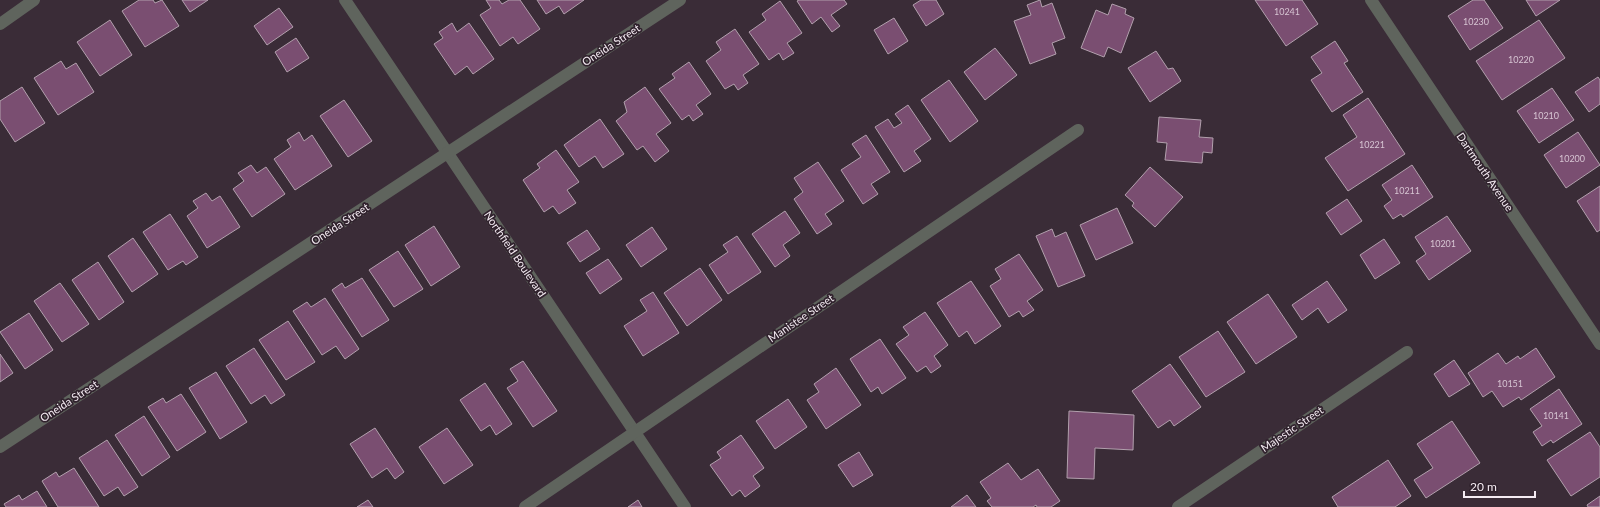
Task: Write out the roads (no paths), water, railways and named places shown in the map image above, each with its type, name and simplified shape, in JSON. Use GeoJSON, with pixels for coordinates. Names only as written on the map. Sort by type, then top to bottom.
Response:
{"type":"FeatureCollection","features":[{"type":"Feature","properties":{"kind":"street"},"geometry":{"type":"LineString","coordinates":[[0,24],[34,0]]}},
{"type":"Feature","properties":{"kind":"street","name":"Northfield Boulevard"},"geometry":{"type":"LineString","coordinates":[[345,0],[685,507]]}},
{"type":"Feature","properties":{"kind":"street","name":"Oneida Street"},"geometry":{"type":"LineString","coordinates":[[0,447],[680,0]]}},
{"type":"Feature","properties":{"kind":"street","name":"Dartmouth Avenue"},"geometry":{"type":"LineString","coordinates":[[1371,0],[1600,344]]}},
{"type":"Feature","properties":{"kind":"street","name":"Manistee Street"},"geometry":{"type":"LineString","coordinates":[[525,507],[1078,130]]}},
{"type":"Feature","properties":{"kind":"street","name":"Majestic Street"},"geometry":{"type":"LineString","coordinates":[[1178,507],[1407,352]]}}]}
